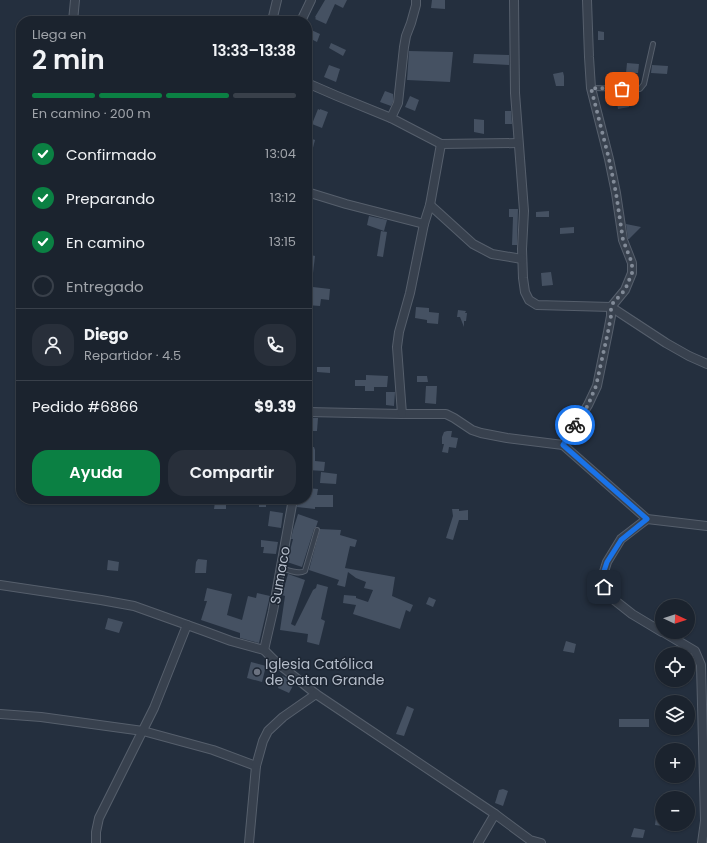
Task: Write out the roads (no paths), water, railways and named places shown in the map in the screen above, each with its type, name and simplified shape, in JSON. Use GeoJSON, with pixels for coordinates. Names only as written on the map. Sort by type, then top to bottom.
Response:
{"type":"FeatureCollection","features":[{"type":"Feature","properties":{"kind":"street"},"geometry":{"type":"LineString","coordinates":[[73,16],[75,0]]}},
{"type":"Feature","properties":{"kind":"street"},"geometry":{"type":"LineString","coordinates":[[273,16],[276,0]]}},
{"type":"Feature","properties":{"kind":"street"},"geometry":{"type":"LineString","coordinates":[[303,16],[310,0]]}},
{"type":"Feature","properties":{"kind":"street"},"geometry":{"type":"LineString","coordinates":[[391,118],[398,103],[404,46],[416,5],[416,0]]}},
{"type":"Feature","properties":{"kind":"street"},"geometry":{"type":"LineString","coordinates":[[514,0],[515,94],[524,211],[522,258],[525,292],[529,300],[537,305],[611,307],[666,343],[707,364]]}},
{"type":"Feature","properties":{"kind":"street"},"geometry":{"type":"LineString","coordinates":[[563,445],[588,405],[596,386],[608,332],[611,307],[625,290],[633,268],[623,240],[609,159],[591,88],[587,0]]}},
{"type":"Feature","properties":{"kind":"street"},"geometry":{"type":"LineString","coordinates":[[312,85],[391,118],[440,144],[518,144]]}},
{"type":"Feature","properties":{"kind":"street"},"geometry":{"type":"LineString","coordinates":[[402,414],[397,347],[399,332],[410,293],[424,224],[430,205],[440,144]]}},
{"type":"Feature","properties":{"kind":"street"},"geometry":{"type":"LineString","coordinates":[[312,194],[424,224]]}},
{"type":"Feature","properties":{"kind":"street"},"geometry":{"type":"LineString","coordinates":[[430,205],[473,244],[492,254],[522,258]]}},
{"type":"Feature","properties":{"kind":"street"},"geometry":{"type":"LineString","coordinates":[[312,412],[446,414],[472,430],[481,433],[563,445],[647,519],[707,526]]}},
{"type":"Feature","properties":{"kind":"street","name":"Sumaco"},"geometry":{"type":"LineString","coordinates":[[264,650],[273,612],[292,504]]}},
{"type":"Feature","properties":{"kind":"street"},"geometry":{"type":"LineString","coordinates":[[647,519],[621,540],[607,562],[603,574],[604,587],[613,599],[632,614],[655,628]]}},
{"type":"Feature","properties":{"kind":"street"},"geometry":{"type":"LineString","coordinates":[[0,585],[134,606],[231,641],[264,650],[275,661],[316,694],[495,814],[530,840],[541,843]]}},
{"type":"Feature","properties":{"kind":"street"},"geometry":{"type":"LineString","coordinates":[[96,843],[96,832],[99,818],[144,731],[187,625]]}},
{"type":"Feature","properties":{"kind":"street"},"geometry":{"type":"LineString","coordinates":[[674,639],[695,651],[701,665],[705,820],[702,843]]}},
{"type":"Feature","properties":{"kind":"street"},"geometry":{"type":"LineString","coordinates":[[249,843],[256,766],[263,741],[268,731],[284,717],[316,694]]}},
{"type":"Feature","properties":{"kind":"street"},"geometry":{"type":"LineString","coordinates":[[0,714],[41,717],[144,731],[213,750],[256,766]]}},
{"type":"Feature","properties":{"kind":"street"},"geometry":{"type":"LineString","coordinates":[[478,843],[495,814]]}},
{"type":"Feature","properties":{"kind":"lane"},"geometry":{"type":"LineString","coordinates":[[591,88],[640,89],[644,84],[653,44]]}},
{"type":"Feature","properties":{"kind":"lane"},"geometry":{"type":"LineString","coordinates":[[281,568],[301,573],[305,571],[317,530]]}},
{"type":"Feature","properties":{"kind":"place","name":"Iglesia Católica de Satan Grande"},"geometry":{"type":"Point","coordinates":[257,672]}}]}
